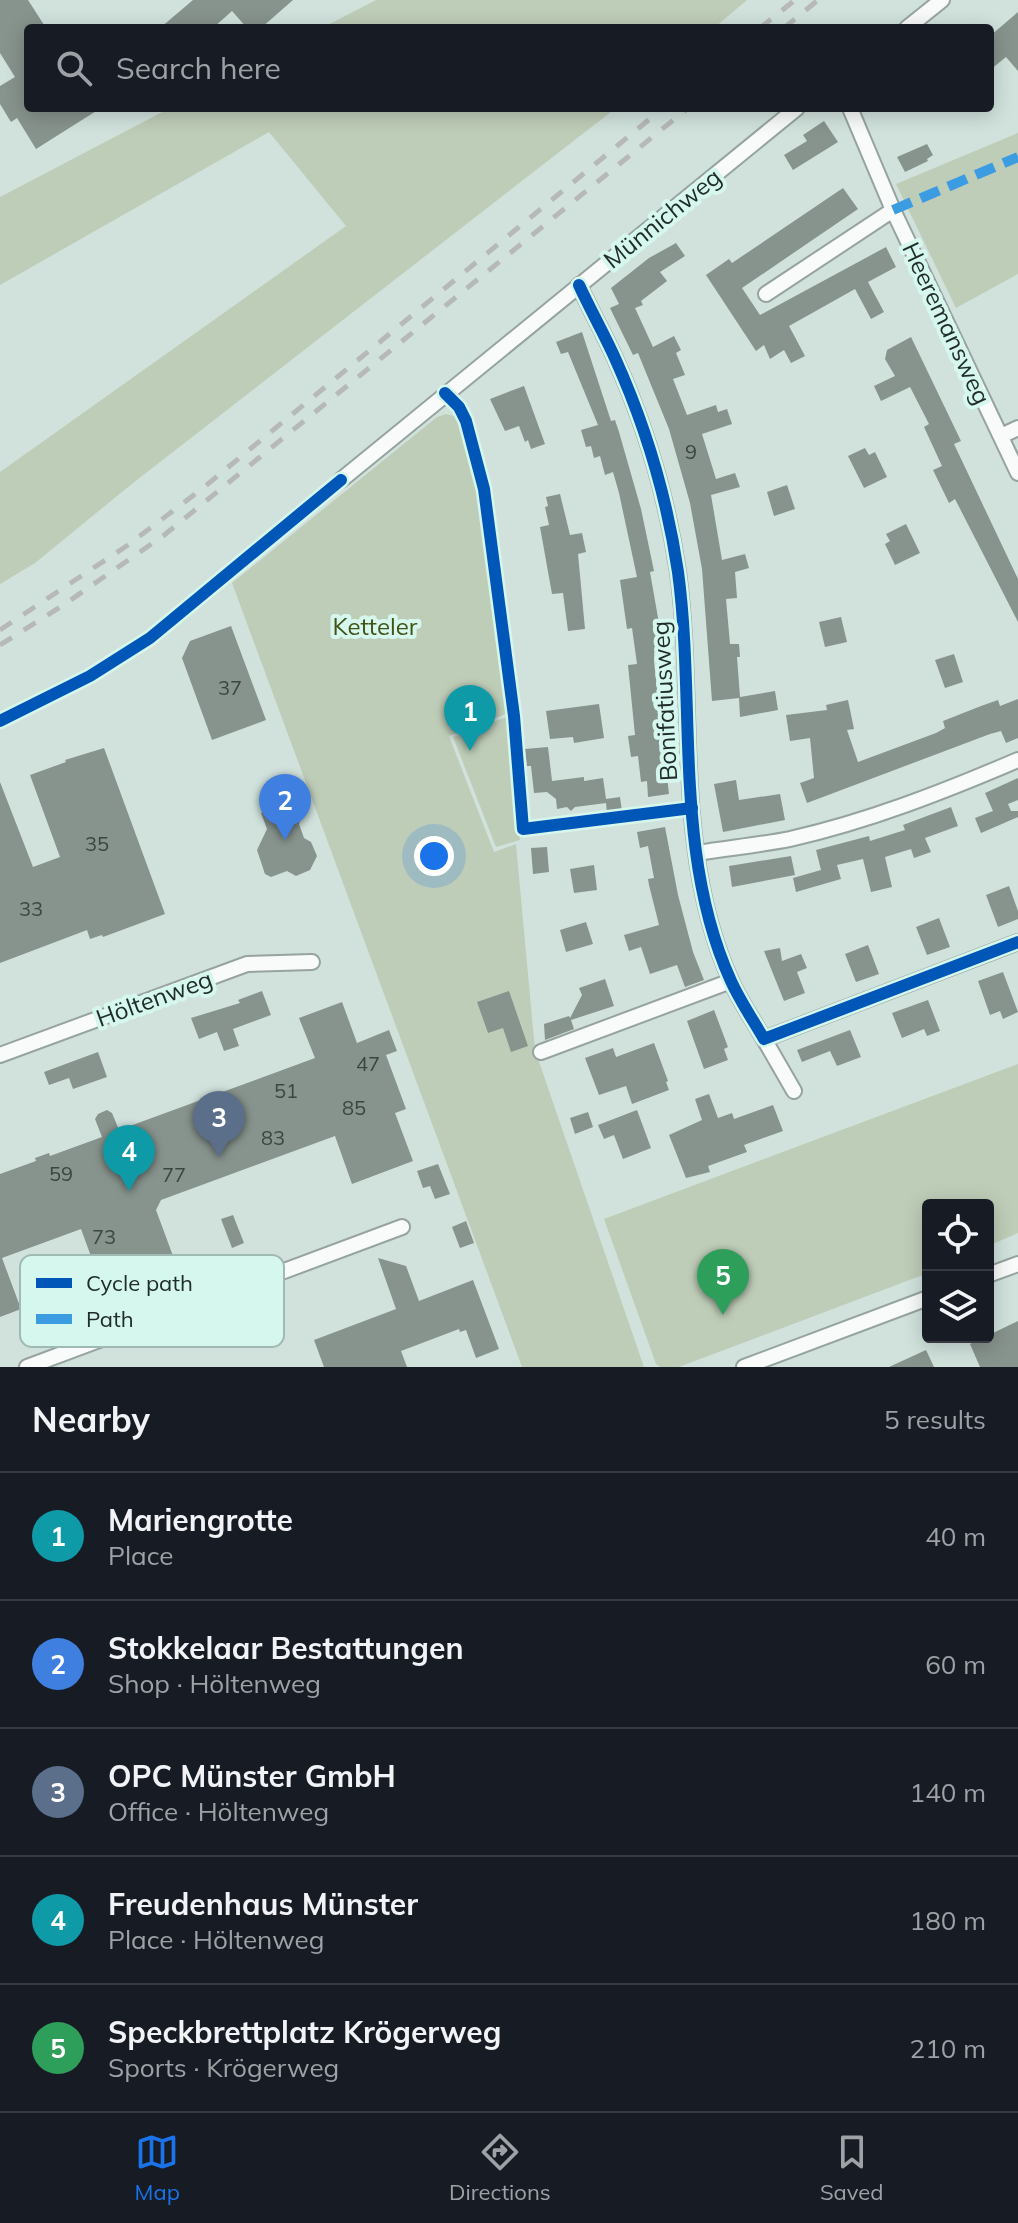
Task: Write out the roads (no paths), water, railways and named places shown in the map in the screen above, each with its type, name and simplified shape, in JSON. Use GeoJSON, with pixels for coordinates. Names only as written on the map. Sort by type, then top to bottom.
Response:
{"type":"FeatureCollection","features":[{"type":"Feature","properties":{"kind":"street"},"geometry":{"type":"LineString","coordinates":[[912,24],[942,0]]}},
{"type":"Feature","properties":{"kind":"street","name":"Münnichweg"},"geometry":{"type":"LineString","coordinates":[[341,480],[792,112]]}},
{"type":"Feature","properties":{"kind":"street","name":"Heeremansweg"},"geometry":{"type":"LineString","coordinates":[[852,112],[893,210],[1018,473]]}},
{"type":"Feature","properties":{"kind":"street","name":"Heeremansweg"},"geometry":{"type":"LineString","coordinates":[[766,294],[893,210]]}},
{"type":"Feature","properties":{"kind":"street","name":"Bonifatiusweg"},"geometry":{"type":"LineString","coordinates":[[579,285],[639,419],[670,532],[678,573],[692,808],[709,917],[731,981],[794,1091]]}},
{"type":"Feature","properties":{"kind":"street"},"geometry":{"type":"LineString","coordinates":[[1001,436],[1018,428]]}},
{"type":"Feature","properties":{"kind":"street"},"geometry":{"type":"LineString","coordinates":[[698,853],[786,839],[842,825],[944,792],[1018,760]]}},
{"type":"Feature","properties":{"kind":"street"},"geometry":{"type":"LineString","coordinates":[[764,1039],[1018,942]]}},
{"type":"Feature","properties":{"kind":"street","name":"Höltenweg"},"geometry":{"type":"LineString","coordinates":[[0,1055],[247,964],[312,962]]}},
{"type":"Feature","properties":{"kind":"street"},"geometry":{"type":"LineString","coordinates":[[541,1052],[731,981]]}},
{"type":"Feature","properties":{"kind":"street"},"geometry":{"type":"LineString","coordinates":[[284,1271],[402,1227]]}},
{"type":"Feature","properties":{"kind":"street"},"geometry":{"type":"LineString","coordinates":[[994,1273],[1018,1264]]}},
{"type":"Feature","properties":{"kind":"street"},"geometry":{"type":"LineString","coordinates":[[744,1367],[922,1300]]}},
{"type":"Feature","properties":{"kind":"street"},"geometry":{"type":"LineString","coordinates":[[27,1367],[81,1347]]}},
{"type":"Feature","properties":{"kind":"railway"},"geometry":{"type":"LineString","coordinates":[[765,24],[795,0]]}},
{"type":"Feature","properties":{"kind":"railway"},"geometry":{"type":"LineString","coordinates":[[789,24],[818,0]]}},
{"type":"Feature","properties":{"kind":"railway"},"geometry":{"type":"LineString","coordinates":[[0,630],[128,545],[203,488],[658,112]]}},
{"type":"Feature","properties":{"kind":"railway"},"geometry":{"type":"LineString","coordinates":[[0,645],[163,536],[683,112]]}},
{"type":"Feature","properties":{"kind":"place","name":"Mariengrotte"},"geometry":{"type":"Point","coordinates":[470,751]}},
{"type":"Feature","properties":{"kind":"place","name":"Stokkelaar Bestattungen"},"geometry":{"type":"Point","coordinates":[285,840]}},
{"type":"Feature","properties":{"kind":"place","name":"OPC Münster GmbH"},"geometry":{"type":"Point","coordinates":[219,1157]}},
{"type":"Feature","properties":{"kind":"place","name":"Freudenhaus Münster"},"geometry":{"type":"Point","coordinates":[129,1191]}},
{"type":"Feature","properties":{"kind":"place","name":"Speckbrettplatz Krögerweg"},"geometry":{"type":"Point","coordinates":[723,1315]}},
{"type":"Feature","properties":{"kind":"park label","name":"Ketteler"},"geometry":{"type":"Point","coordinates":[375,626]}}]}
